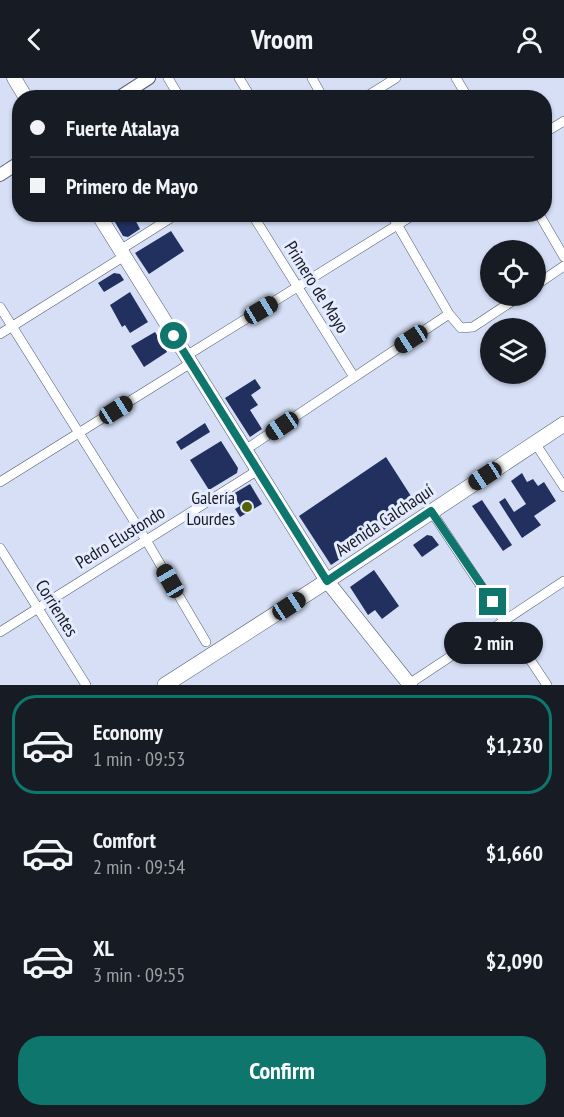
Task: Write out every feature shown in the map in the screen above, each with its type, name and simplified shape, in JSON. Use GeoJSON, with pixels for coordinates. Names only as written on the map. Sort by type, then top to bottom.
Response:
{"type":"FeatureCollection","features":[{"type":"Feature","properties":{"kind":"main road"},"geometry":{"type":"LineString","coordinates":[[103,222],[327,581],[410,684]]}},
{"type":"Feature","properties":{"kind":"main road","name":"Avenida Calchaquí"},"geometry":{"type":"LineString","coordinates":[[165,685],[564,424]]}},
{"type":"Feature","properties":{"kind":"street"},"geometry":{"type":"LineString","coordinates":[[130,90],[149,78]]}},
{"type":"Feature","properties":{"kind":"street"},"geometry":{"type":"LineString","coordinates":[[377,90],[396,78]]}},
{"type":"Feature","properties":{"kind":"street"},"geometry":{"type":"LineString","coordinates":[[0,334],[166,222]]}},
{"type":"Feature","properties":{"kind":"street","name":"Primero de Mayo"},"geometry":{"type":"LineString","coordinates":[[257,222],[354,377]]}},
{"type":"Feature","properties":{"kind":"street"},"geometry":{"type":"LineString","coordinates":[[395,222],[449,314],[461,328],[469,329],[505,306]]}},
{"type":"Feature","properties":{"kind":"street"},"geometry":{"type":"LineString","coordinates":[[0,482],[79,433],[298,287],[403,222]]}},
{"type":"Feature","properties":{"kind":"street"},"geometry":{"type":"LineString","coordinates":[[544,222],[564,257]]}},
{"type":"Feature","properties":{"kind":"street"},"geometry":{"type":"LineString","coordinates":[[546,278],[564,266]]}},
{"type":"Feature","properties":{"kind":"street"},"geometry":{"type":"LineString","coordinates":[[0,307],[146,540],[206,642]]}},
{"type":"Feature","properties":{"kind":"street"},"geometry":{"type":"LineString","coordinates":[[245,450],[449,314]]}},
{"type":"Feature","properties":{"kind":"street"},"geometry":{"type":"LineString","coordinates":[[535,443],[564,487]]}},
{"type":"Feature","properties":{"kind":"street","name":"Pedro Elustondo"},"geometry":{"type":"LineString","coordinates":[[0,632],[258,470]]}},
{"type":"Feature","properties":{"kind":"street"},"geometry":{"type":"LineString","coordinates":[[431,511],[547,685]]}},
{"type":"Feature","properties":{"kind":"street","name":"Corrientes"},"geometry":{"type":"LineString","coordinates":[[0,548],[86,685]]}},
{"type":"Feature","properties":{"kind":"street"},"geometry":{"type":"LineString","coordinates":[[410,684],[564,581]]}},
{"type":"Feature","properties":{"kind":"building"},"geometry":{"type":"Polygon","coordinates":[[[115,222],[136,222],[140,229],[128,237],[123,236],[115,222]]]}},
{"type":"Feature","properties":{"kind":"building"},"geometry":{"type":"Polygon","coordinates":[[[171,231],[184,251],[149,274],[135,253],[171,231]]]}},
{"type":"Feature","properties":{"kind":"building"},"geometry":{"type":"Polygon","coordinates":[[[114,273],[120,274],[124,280],[104,292],[98,283],[114,273]]]}},
{"type":"Feature","properties":{"kind":"building"},"geometry":{"type":"Polygon","coordinates":[[[130,292],[148,322],[130,333],[125,325],[122,327],[110,305],[130,292]]]}},
{"type":"Feature","properties":{"kind":"building"},"geometry":{"type":"Polygon","coordinates":[[[155,332],[167,352],[144,367],[131,346],[155,332]]]}},
{"type":"Feature","properties":{"kind":"building"},"geometry":{"type":"Polygon","coordinates":[[[255,379],[261,388],[251,395],[258,405],[250,410],[262,429],[250,437],[225,398],[255,379]]]}},
{"type":"Feature","properties":{"kind":"building"},"geometry":{"type":"Polygon","coordinates":[[[205,423],[210,432],[181,450],[176,442],[205,423]]]}},
{"type":"Feature","properties":{"kind":"building"},"geometry":{"type":"Polygon","coordinates":[[[221,441],[238,468],[237,473],[209,490],[190,460],[221,441]]]}},
{"type":"Feature","properties":{"kind":"building"},"geometry":{"type":"Polygon","coordinates":[[[386,457],[418,507],[331,565],[299,516],[386,457]]]}},
{"type":"Feature","properties":{"kind":"building"},"geometry":{"type":"Polygon","coordinates":[[[522,473],[527,482],[533,479],[538,486],[544,482],[556,501],[534,516],[541,525],[522,538],[499,502],[505,498],[514,512],[526,504],[511,481],[522,473]]]}},
{"type":"Feature","properties":{"kind":"building"},"geometry":{"type":"Polygon","coordinates":[[[250,484],[262,504],[240,517],[235,509],[240,506],[233,494],[250,484]]]}},
{"type":"Feature","properties":{"kind":"building"},"geometry":{"type":"Polygon","coordinates":[[[482,500],[512,545],[503,551],[472,506],[482,500]]]}},
{"type":"Feature","properties":{"kind":"building"},"geometry":{"type":"Polygon","coordinates":[[[427,535],[432,536],[439,545],[422,557],[413,545],[427,535]]]}},
{"type":"Feature","properties":{"kind":"building"},"geometry":{"type":"Polygon","coordinates":[[[374,570],[399,606],[382,619],[375,610],[368,615],[350,587],[374,570]]]}},
{"type":"Feature","properties":{"kind":"place","name":"Galería Lourdes"},"geometry":{"type":"Point","coordinates":[247,507]}},
{"type":"Feature","properties":{"kind":"route"},"geometry":{"type":"LineString","coordinates":[[174,336],[327,581],[431,511],[493,602]]}}]}
